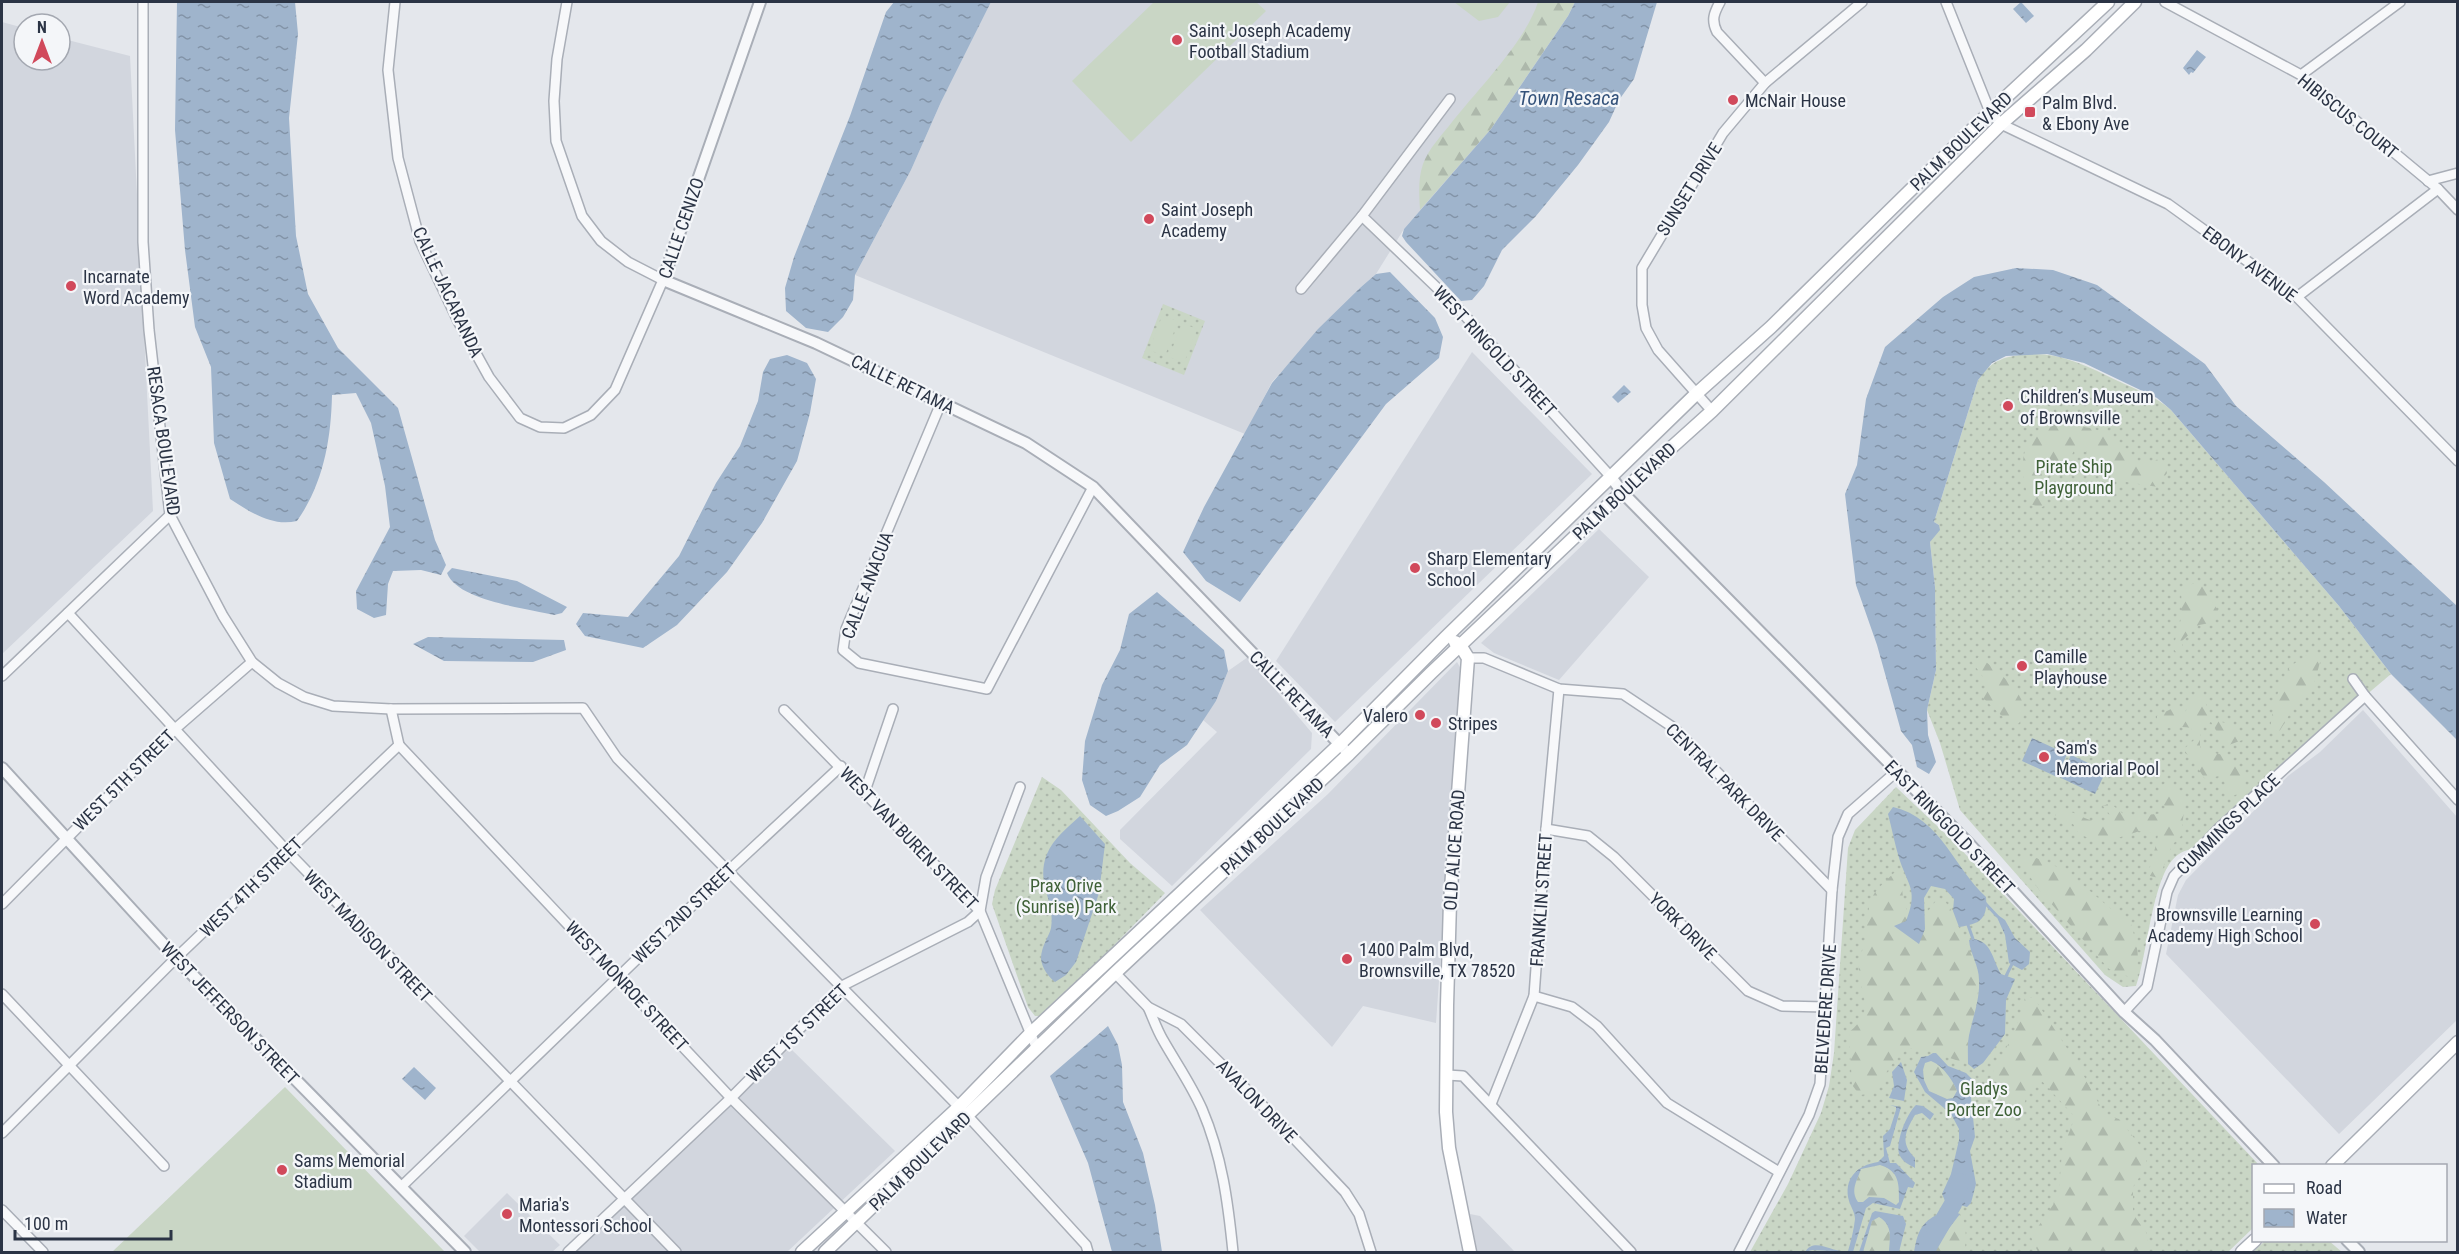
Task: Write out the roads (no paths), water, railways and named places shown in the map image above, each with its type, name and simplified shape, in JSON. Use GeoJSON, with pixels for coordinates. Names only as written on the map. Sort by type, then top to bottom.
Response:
{"type":"FeatureCollection","features":[{"type":"Feature","properties":{"kind":"main road","name":"PALM BOULEVARD"},"geometry":{"type":"LineString","coordinates":[[825,1252],[857,1223],[963,1111],[1030,1034],[1340,744],[1446,637],[1696,394],[1771,327],[1990,112],[2108,2]]}},
{"type":"Feature","properties":{"kind":"main road","name":"PALM BOULEVARD"},"geometry":{"type":"LineString","coordinates":[[802,1252],[1037,1048],[1349,754],[1622,492],[1712,411],[2001,124],[2086,50],[2135,2]]}},
{"type":"Feature","properties":{"kind":"main road"},"geometry":{"type":"LineString","coordinates":[[1446,637],[1460,645],[1468,658]]}},
{"type":"Feature","properties":{"kind":"main road","name":"OLD ALICE ROAD"},"geometry":{"type":"LineString","coordinates":[[1468,658],[1450,902],[1447,1076],[1449,1148],[1470,1252]]}},
{"type":"Feature","properties":{"kind":"main road"},"geometry":{"type":"LineString","coordinates":[[2334,1164],[2457,1042]]}},
{"type":"Feature","properties":{"kind":"street","name":"RESACA BOULEVARD"},"geometry":{"type":"LineString","coordinates":[[143,2],[143,242],[149,330],[171,515],[223,616],[252,662],[278,682],[304,697],[333,706],[391,709],[583,708],[617,758],[727,872]]}},
{"type":"Feature","properties":{"kind":"street","name":"CALLE JACARANDA"},"geometry":{"type":"LineString","coordinates":[[395,2],[388,70],[398,158],[420,241],[458,321],[489,377],[513,410],[520,418],[540,426],[564,428]]}},
{"type":"Feature","properties":{"kind":"street","name":"CALLE RETAMA"},"geometry":{"type":"LineString","coordinates":[[567,2],[557,59],[554,111],[556,141],[582,216],[601,241],[628,262],[663,280],[816,343],[1026,443],[1093,487],[1349,754]]}},
{"type":"Feature","properties":{"kind":"street","name":"CALLE CENIZO"},"geometry":{"type":"LineString","coordinates":[[564,428],[591,416],[615,390],[663,280],[760,2]]}},
{"type":"Feature","properties":{"kind":"street"},"geometry":{"type":"LineString","coordinates":[[1720,2],[1714,13],[1713,23],[1717,32],[1765,83]]}},
{"type":"Feature","properties":{"kind":"street","name":"SUNSET DRIVE"},"geometry":{"type":"LineString","coordinates":[[1712,411],[1658,350],[1646,328],[1642,305],[1642,268],[1723,133],[1765,83],[1862,2]]}},
{"type":"Feature","properties":{"kind":"street"},"geometry":{"type":"LineString","coordinates":[[1946,2],[1990,112],[2001,124]]}},
{"type":"Feature","properties":{"kind":"street","name":"HIBISCUS COURT"},"geometry":{"type":"LineString","coordinates":[[2166,2],[2301,75],[2438,189],[2457,210]]}},
{"type":"Feature","properties":{"kind":"street"},"geometry":{"type":"LineString","coordinates":[[2301,75],[2400,2]]}},
{"type":"Feature","properties":{"kind":"street"},"geometry":{"type":"LineString","coordinates":[[1300,289],[1362,216],[1450,99]]}},
{"type":"Feature","properties":{"kind":"street","name":"EBONY AVENUE"},"geometry":{"type":"LineString","coordinates":[[2001,124],[2168,204],[2297,297],[2457,461]]}},
{"type":"Feature","properties":{"kind":"street"},"geometry":{"type":"LineString","coordinates":[[2428,181],[2457,173]]}},
{"type":"Feature","properties":{"kind":"street"},"geometry":{"type":"LineString","coordinates":[[2297,297],[2438,189]]}},
{"type":"Feature","properties":{"kind":"street","name":"WEST RINGOLD STREET"},"geometry":{"type":"LineString","coordinates":[[1362,216],[1456,307],[1611,477],[1622,492]]}},
{"type":"Feature","properties":{"kind":"street","name":"CALLE ANACUA"},"geometry":{"type":"LineString","coordinates":[[942,403],[846,629],[843,650],[859,663],[987,689],[1093,487]]}},
{"type":"Feature","properties":{"kind":"street","name":"EAST RINGGOLD STREET"},"geometry":{"type":"LineString","coordinates":[[1622,492],[1971,846],[2124,1012],[2155,1040],[2272,1164]]}},
{"type":"Feature","properties":{"kind":"street"},"geometry":{"type":"LineString","coordinates":[[2,676],[171,515]]}},
{"type":"Feature","properties":{"kind":"street","name":"WEST MADISON STREET"},"geometry":{"type":"LineString","coordinates":[[68,613],[287,852],[676,1252]]}},
{"type":"Feature","properties":{"kind":"street","name":"CENTRAL PARK DRIVE"},"geometry":{"type":"LineString","coordinates":[[1468,658],[1484,658],[1559,689],[1623,694],[1674,728],[1832,890]]}},
{"type":"Feature","properties":{"kind":"street","name":"WEST 5TH STREET"},"geometry":{"type":"LineString","coordinates":[[2,904],[175,729],[252,662]]}},
{"type":"Feature","properties":{"kind":"street"},"geometry":{"type":"LineString","coordinates":[[2353,679],[2365,696],[2457,800]]}},
{"type":"Feature","properties":{"kind":"street","name":"FRANKLIN STREET"},"geometry":{"type":"LineString","coordinates":[[1491,1104],[1534,996],[1559,689]]}},
{"type":"Feature","properties":{"kind":"street","name":"CUMMINGS PLACE"},"geometry":{"type":"LineString","coordinates":[[2124,1012],[2147,987],[2167,892],[2174,876],[2218,829],[2365,696]]}},
{"type":"Feature","properties":{"kind":"street"},"geometry":{"type":"LineString","coordinates":[[391,709],[399,744]]}},
{"type":"Feature","properties":{"kind":"street"},"geometry":{"type":"LineString","coordinates":[[865,791],[893,709]]}},
{"type":"Feature","properties":{"kind":"street","name":"WEST VAN BUREN STREET"},"geometry":{"type":"LineString","coordinates":[[784,710],[980,911],[1037,1048]]}},
{"type":"Feature","properties":{"kind":"street","name":"WEST 4TH STREET"},"geometry":{"type":"LineString","coordinates":[[2,1133],[176,958],[399,744]]}},
{"type":"Feature","properties":{"kind":"street","name":"WEST MONROE STREET"},"geometry":{"type":"LineString","coordinates":[[399,744],[731,1098],[845,1214],[886,1252]]}},
{"type":"Feature","properties":{"kind":"street","name":"WEST 2ND STREET"},"geometry":{"type":"LineString","coordinates":[[401,1187],[727,872],[841,766]]}},
{"type":"Feature","properties":{"kind":"street","name":"WEST JEFFERSON STREET"},"geometry":{"type":"LineString","coordinates":[[2,768],[176,958],[465,1252]]}},
{"type":"Feature","properties":{"kind":"street","name":"BELVEDERE DRIVE"},"geometry":{"type":"LineString","coordinates":[[1739,1252],[1809,1115],[1820,1084],[1832,890],[1838,837],[1848,814],[1897,771]]}},
{"type":"Feature","properties":{"kind":"street"},"geometry":{"type":"LineString","coordinates":[[980,911],[986,877],[1020,787]]}},
{"type":"Feature","properties":{"kind":"street","name":"YORK DRIVE"},"geometry":{"type":"LineString","coordinates":[[1546,829],[1588,837],[1614,857],[1748,991],[1782,1006],[1826,1007]]}},
{"type":"Feature","properties":{"kind":"street"},"geometry":{"type":"LineString","coordinates":[[727,872],[963,1111],[1084,1250]]}},
{"type":"Feature","properties":{"kind":"street","name":"WEST 1ST STREET"},"geometry":{"type":"LineString","coordinates":[[568,1252],[731,1098],[842,986],[968,922],[980,911]]}},
{"type":"Feature","properties":{"kind":"street","name":"AVALON DRIVE"},"geometry":{"type":"LineString","coordinates":[[1114,973],[1148,1007],[1181,1024],[1345,1192],[1359,1214],[1371,1252]]}},
{"type":"Feature","properties":{"kind":"street"},"geometry":{"type":"LineString","coordinates":[[2,994],[164,1166]]}},
{"type":"Feature","properties":{"kind":"street"},"geometry":{"type":"LineString","coordinates":[[1534,996],[1572,1007],[1597,1026],[1667,1103],[1779,1172]]}},
{"type":"Feature","properties":{"kind":"street"},"geometry":{"type":"LineString","coordinates":[[1148,1007],[1161,1038],[1202,1108],[1213,1138],[1226,1187],[1233,1252]]}},
{"type":"Feature","properties":{"kind":"street"},"geometry":{"type":"LineString","coordinates":[[1447,1076],[1463,1076],[1631,1252]]}},
{"type":"Feature","properties":{"kind":"street"},"geometry":{"type":"LineString","coordinates":[[2,1210],[43,1252]]}},
{"type":"Feature","properties":{"kind":"water"},"geometry":{"type":"Polygon","coordinates":[[[177,2],[295,2],[298,34],[289,118],[296,236],[308,294],[338,348],[398,408],[435,540],[446,565],[441,575],[421,570],[393,571],[388,584],[386,615],[374,618],[357,609],[356,591],[390,527],[385,486],[371,423],[356,393],[332,395],[330,429],[324,461],[313,492],[297,521],[270,520],[230,499],[214,443],[211,367],[195,327],[185,250],[175,130],[177,2]]]}},
{"type":"Feature","properties":{"kind":"water"},"geometry":{"type":"Polygon","coordinates":[[[894,2],[991,2],[941,102],[911,170],[855,275],[853,300],[843,317],[828,332],[806,328],[786,311],[785,288],[794,257],[850,116],[886,12],[894,2]]]}},
{"type":"Feature","properties":{"kind":"water","name":"Town Resaca"},"geometry":{"type":"Polygon","coordinates":[[[1575,2],[1657,2],[1634,79],[1619,100],[1609,122],[1578,165],[1536,216],[1502,250],[1484,286],[1472,300],[1461,301],[1406,242],[1402,236],[1404,229],[1491,129],[1568,16],[1575,2]]]}},
{"type":"Feature","properties":{"kind":"water"},"geometry":{"type":"Polygon","coordinates":[[[2021,2],[2034,16],[2026,23],[2013,9],[2021,2]]]}},
{"type":"Feature","properties":{"kind":"water"},"geometry":{"type":"Polygon","coordinates":[[[2197,50],[2206,57],[2189,75],[2183,68],[2197,50]]]}},
{"type":"Feature","properties":{"kind":"water"},"geometry":{"type":"Polygon","coordinates":[[[2016,268],[2053,270],[2097,285],[2205,364],[2236,406],[2324,482],[2457,606],[2457,740],[2391,674],[2339,606],[2171,410],[2157,398],[2084,363],[2047,354],[2006,356],[1992,363],[1978,380],[1934,522],[1939,525],[1940,530],[1930,542],[1935,587],[1936,670],[1927,710],[1928,735],[1936,762],[1929,774],[1917,767],[1912,745],[1901,731],[1877,645],[1856,585],[1845,494],[1857,465],[1866,399],[1885,347],[1943,297],[1974,277],[2016,268]]]}},
{"type":"Feature","properties":{"kind":"water"},"geometry":{"type":"Polygon","coordinates":[[[1390,272],[1435,318],[1443,337],[1439,358],[1386,404],[1240,602],[1206,581],[1183,552],[1204,507],[1272,383],[1318,329],[1361,287],[1376,274],[1390,272]]]}},
{"type":"Feature","properties":{"kind":"water"},"geometry":{"type":"Polygon","coordinates":[[[787,355],[807,363],[816,379],[810,413],[797,461],[762,523],[727,572],[677,625],[643,648],[585,636],[576,624],[583,613],[628,617],[679,556],[716,483],[740,446],[758,401],[763,372],[770,359],[787,355]]]}},
{"type":"Feature","properties":{"kind":"water"},"geometry":{"type":"Polygon","coordinates":[[[1624,385],[1631,392],[1618,403],[1612,397],[1624,385]]]}},
{"type":"Feature","properties":{"kind":"water"},"geometry":{"type":"Polygon","coordinates":[[[452,568],[517,581],[567,607],[562,613],[554,615],[478,597],[454,583],[447,573],[452,568]]]}},
{"type":"Feature","properties":{"kind":"water"},"geometry":{"type":"Polygon","coordinates":[[[1157,592],[1224,650],[1228,671],[1216,701],[1187,745],[1160,765],[1140,797],[1106,816],[1090,805],[1082,780],[1085,741],[1102,685],[1120,650],[1129,614],[1157,592]]]}},
{"type":"Feature","properties":{"kind":"water"},"geometry":{"type":"Polygon","coordinates":[[[428,637],[564,640],[566,650],[533,662],[444,661],[413,644],[428,637]]]}},
{"type":"Feature","properties":{"kind":"water","name":"Sam's Memorial Pool"},"geometry":{"type":"Polygon","coordinates":[[[2032,738],[2067,754],[2057,777],[2022,761],[2032,738]]]}},
{"type":"Feature","properties":{"kind":"water","name":"Sam's Memorial Pool"},"geometry":{"type":"Polygon","coordinates":[[[2071,755],[2106,771],[2095,794],[2061,778],[2071,755]]]}},
{"type":"Feature","properties":{"kind":"water"},"geometry":{"type":"Polygon","coordinates":[[[1893,807],[1923,822],[1946,845],[1986,897],[1984,916],[1981,920],[1959,927],[1953,911],[1954,899],[1945,889],[1931,886],[1924,898],[1925,929],[1919,944],[1894,926],[1906,921],[1912,896],[1898,855],[1888,814],[1893,807]]]}},
{"type":"Feature","properties":{"kind":"water"},"geometry":{"type":"Polygon","coordinates":[[[1080,816],[1105,844],[1099,893],[1076,962],[1066,975],[1055,982],[1046,972],[1041,959],[1052,919],[1044,883],[1044,864],[1053,843],[1080,816]]]}},
{"type":"Feature","properties":{"kind":"water"},"geometry":{"type":"Polygon","coordinates":[[[1995,913],[2005,920],[2015,938],[2030,952],[2029,964],[2022,970],[2009,963],[2005,935],[1995,913]]]}},
{"type":"Feature","properties":{"kind":"water"},"geometry":{"type":"Polygon","coordinates":[[[1969,940],[1979,940],[1988,947],[2001,974],[2015,979],[2006,1000],[2005,1034],[1983,1063],[1974,1069],[1968,1064],[1969,1035],[1979,987],[1978,969],[1969,940]]]}},
{"type":"Feature","properties":{"kind":"water"},"geometry":{"type":"Polygon","coordinates":[[[1108,1026],[1118,1045],[1122,1065],[1123,1102],[1143,1153],[1155,1205],[1162,1252],[1112,1252],[1088,1163],[1050,1076],[1108,1026]]]}},
{"type":"Feature","properties":{"kind":"water"},"geometry":{"type":"Polygon","coordinates":[[[1936,1053],[1948,1066],[1966,1073],[1975,1082],[1976,1087],[1971,1097],[1975,1137],[1970,1151],[1976,1184],[1971,1203],[1967,1207],[1945,1201],[1942,1194],[1951,1174],[1959,1140],[1959,1129],[1951,1114],[1925,1092],[1914,1072],[1921,1057],[1936,1053]],[[1931,1061],[1925,1063],[1923,1070],[1929,1091],[1947,1099],[1953,1098],[1957,1091],[1947,1073],[1931,1061]]]}},
{"type":"Feature","properties":{"kind":"water"},"geometry":{"type":"Polygon","coordinates":[[[1901,1062],[1907,1080],[1904,1101],[1889,1098],[1894,1086],[1892,1072],[1901,1062]]]}},
{"type":"Feature","properties":{"kind":"water"},"geometry":{"type":"Polygon","coordinates":[[[414,1067],[436,1088],[425,1100],[402,1079],[414,1067]]]}},
{"type":"Feature","properties":{"kind":"water"},"geometry":{"type":"Polygon","coordinates":[[[1890,1105],[1901,1107],[1890,1146],[1886,1148],[1890,1163],[1896,1163],[1915,1183],[1913,1188],[1908,1187],[1900,1209],[1873,1203],[1866,1208],[1853,1252],[1812,1250],[1805,1252],[1809,1247],[1819,1245],[1848,1251],[1855,1219],[1849,1201],[1850,1180],[1858,1170],[1878,1162],[1884,1156],[1883,1136],[1890,1129],[1896,1107],[1890,1105]],[[1880,1165],[1861,1169],[1854,1189],[1858,1202],[1863,1202],[1869,1197],[1884,1198],[1896,1205],[1899,1202],[1897,1179],[1887,1168],[1880,1165]]]}},
{"type":"Feature","properties":{"kind":"water"},"geometry":{"type":"Polygon","coordinates":[[[1916,1105],[1923,1106],[1934,1114],[1930,1120],[1922,1113],[1915,1115],[1907,1132],[1907,1147],[1915,1158],[1915,1168],[1900,1156],[1899,1144],[1902,1129],[1916,1105]]]}},
{"type":"Feature","properties":{"kind":"water"},"geometry":{"type":"Polygon","coordinates":[[[1948,1210],[1960,1214],[1931,1252],[1914,1252],[1920,1230],[1924,1225],[1933,1217],[1948,1210]]]}},
{"type":"Feature","properties":{"kind":"water"},"geometry":{"type":"Polygon","coordinates":[[[1875,1211],[1903,1216],[1906,1224],[1899,1252],[1889,1252],[1889,1228],[1879,1217],[1872,1221],[1863,1252],[1859,1252],[1872,1213],[1875,1211]]]}},
{"type":"Feature","properties":{"kind":"waterway"},"geometry":{"type":"LineString","coordinates":[[1985,903],[1997,916]]}},
{"type":"Feature","properties":{"kind":"waterway"},"geometry":{"type":"LineString","coordinates":[[1968,925],[1973,939]]}},
{"type":"Feature","properties":{"kind":"waterway"},"geometry":{"type":"LineString","coordinates":[[2006,976],[2012,964]]}},
{"type":"Feature","properties":{"kind":"waterway"},"geometry":{"type":"LineString","coordinates":[[1925,1252],[1953,1204],[1960,1182]]}},
{"type":"Feature","properties":{"kind":"place","name":"Saint Joseph Academy Football Stadium"},"geometry":{"type":"Point","coordinates":[1177,40]}},
{"type":"Feature","properties":{"kind":"place","name":"McNair House"},"geometry":{"type":"Point","coordinates":[1733,100]}},
{"type":"Feature","properties":{"kind":"place","name":"Palm Blvd. & Ebony Ave"},"geometry":{"type":"Point","coordinates":[2030,112]}},
{"type":"Feature","properties":{"kind":"place","name":"Saint Joseph Academy"},"geometry":{"type":"Point","coordinates":[1149,219]}},
{"type":"Feature","properties":{"kind":"place","name":"Incarnate Word Academy"},"geometry":{"type":"Point","coordinates":[71,286]}},
{"type":"Feature","properties":{"kind":"place","name":"Children’s Museum of Brownsville"},"geometry":{"type":"Point","coordinates":[2008,406]}},
{"type":"Feature","properties":{"kind":"place","name":"Sharp Elementary School"},"geometry":{"type":"Point","coordinates":[1415,568]}},
{"type":"Feature","properties":{"kind":"place","name":"Camille Playhouse"},"geometry":{"type":"Point","coordinates":[2022,666]}},
{"type":"Feature","properties":{"kind":"place","name":"Valero"},"geometry":{"type":"Point","coordinates":[1420,715]}},
{"type":"Feature","properties":{"kind":"place","name":"Stripes"},"geometry":{"type":"Point","coordinates":[1436,723]}},
{"type":"Feature","properties":{"kind":"place","name":"Sam's Memorial Pool"},"geometry":{"type":"Point","coordinates":[2044,757]}},
{"type":"Feature","properties":{"kind":"place","name":"Brownsville Learning Academy High School"},"geometry":{"type":"Point","coordinates":[2315,924]}},
{"type":"Feature","properties":{"kind":"place","name":"1400 Palm Blvd, Brownsville, TX 78520"},"geometry":{"type":"Point","coordinates":[1347,959]}},
{"type":"Feature","properties":{"kind":"place","name":"Sams Memorial Stadium"},"geometry":{"type":"Point","coordinates":[282,1170]}},
{"type":"Feature","properties":{"kind":"place","name":"Maria's Montessori School"},"geometry":{"type":"Point","coordinates":[507,1214]}},
{"type":"Feature","properties":{"kind":"park label","name":"Pirate Ship Playground"},"geometry":{"type":"Point","coordinates":[2074,476]}},
{"type":"Feature","properties":{"kind":"park label","name":"Prax Orive (Sunrise) Park"},"geometry":{"type":"Point","coordinates":[1066,895]}},
{"type":"Feature","properties":{"kind":"park label","name":"Gladys Porter Zoo"},"geometry":{"type":"Point","coordinates":[1984,1098]}}]}
